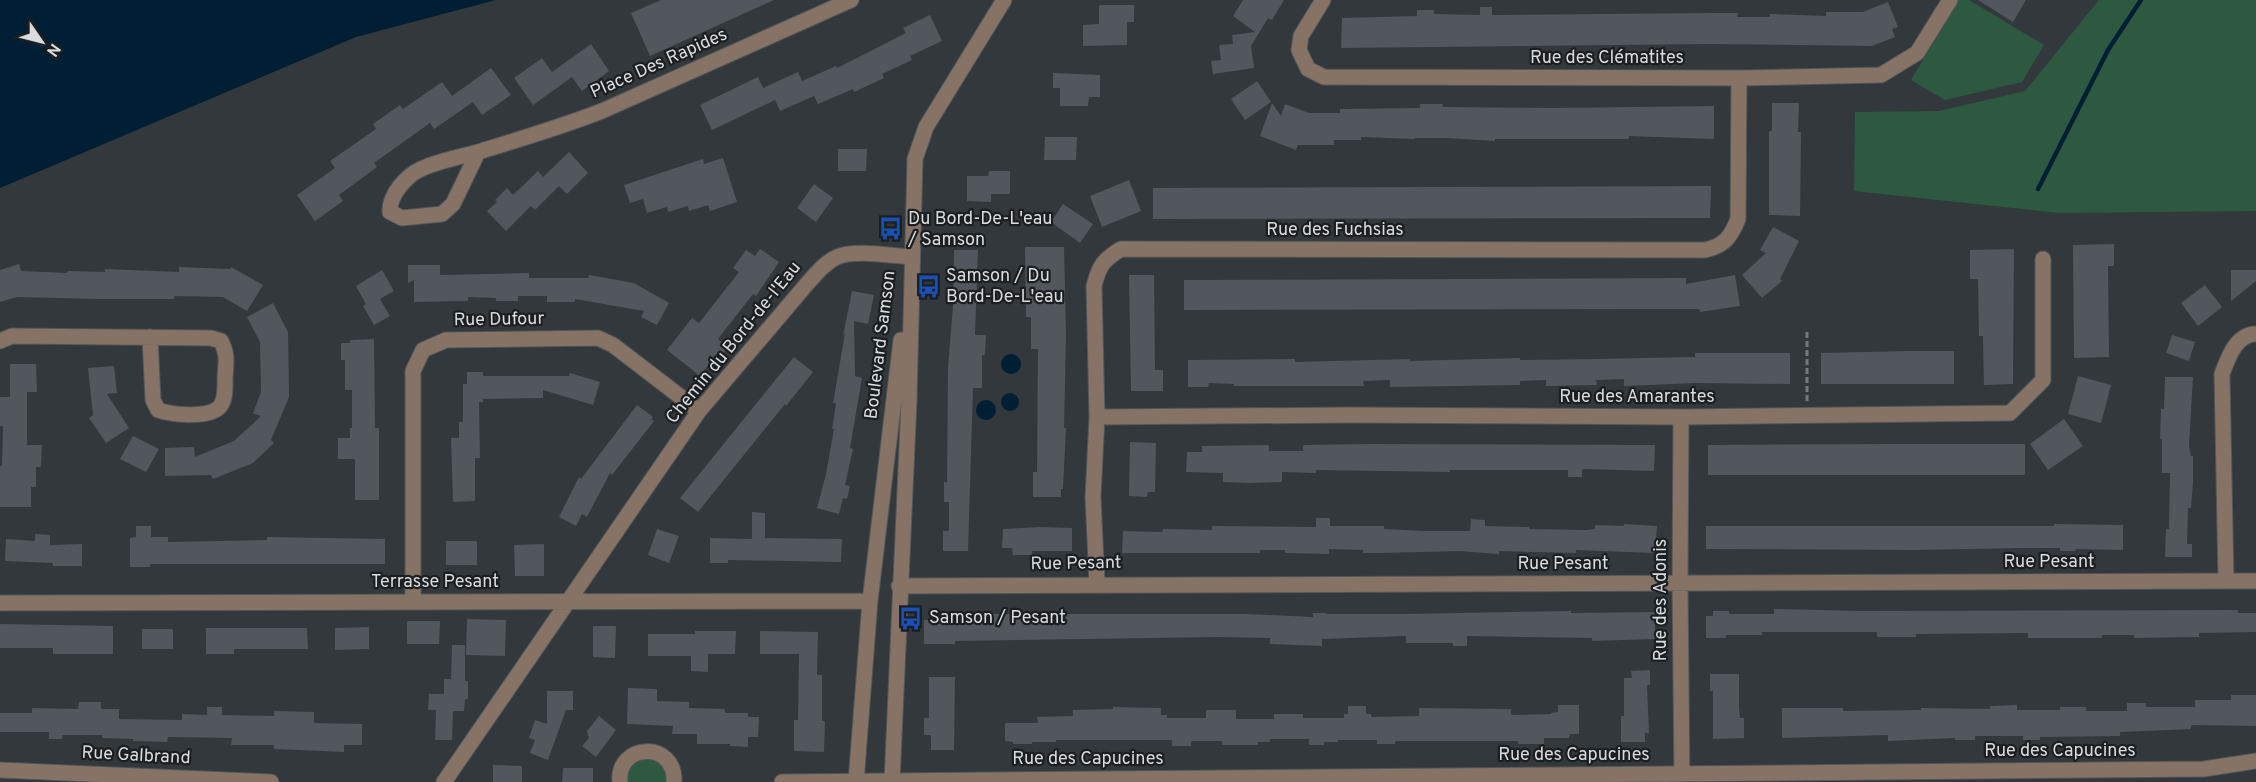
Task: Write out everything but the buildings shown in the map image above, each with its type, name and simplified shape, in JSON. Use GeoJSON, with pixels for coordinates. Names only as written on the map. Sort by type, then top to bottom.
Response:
{"type":"FeatureCollection","features":[{"type":"Feature","properties":{"kind":"street","name":"Place Des Rapides"},"geometry":{"type":"LineString","coordinates":[[478,152],[453,204],[442,214],[402,218],[390,212],[393,195],[420,170],[478,152],[562,127],[851,0]]}},
{"type":"Feature","properties":{"kind":"street"},"geometry":{"type":"LineString","coordinates":[[912,257],[915,159],[926,127],[1005,0]]}},
{"type":"Feature","properties":{"kind":"street","name":"Rue des Clématites"},"geometry":{"type":"LineString","coordinates":[[1323,0],[1301,36],[1299,50],[1308,69],[1324,77],[1739,78],[1881,75],[1917,53],[1950,0]]}},
{"type":"Feature","properties":{"kind":"street","name":"Rue des Fuchsias"},"geometry":{"type":"LineString","coordinates":[[1097,583],[1094,497],[1097,417],[1094,286],[1098,270],[1107,257],[1121,249],[1705,250],[1718,247],[1731,236],[1738,219],[1739,78]]}},
{"type":"Feature","properties":{"kind":"street","name":"Chemin du Bord-de-l'Eau"},"geometry":{"type":"LineString","coordinates":[[444,782],[699,411],[823,266],[850,253],[912,257]]}},
{"type":"Feature","properties":{"kind":"street","name":"Boulevard Samson"},"geometry":{"type":"LineString","coordinates":[[892,781],[909,401],[912,257]]}},
{"type":"Feature","properties":{"kind":"street","name":"Boulevard Samson"},"geometry":{"type":"LineString","coordinates":[[856,781],[870,601],[912,257]]}},
{"type":"Feature","properties":{"kind":"street","name":"Rue des Amarantes"},"geometry":{"type":"LineString","coordinates":[[1097,417],[1362,415],[1681,417],[2010,413],[2043,380],[2043,259]]}},
{"type":"Feature","properties":{"kind":"street"},"geometry":{"type":"LineString","coordinates":[[2226,581],[2222,374],[2232,348],[2251,334],[2256,334]]}},
{"type":"Feature","properties":{"kind":"street"},"geometry":{"type":"LineString","coordinates":[[0,340],[12,336],[150,337],[211,338],[220,341],[227,352],[224,395],[220,406],[212,414],[168,414],[158,410],[153,400],[150,337]]}},
{"type":"Feature","properties":{"kind":"street","name":"Rue Dufour"},"geometry":{"type":"LineString","coordinates":[[413,602],[413,370],[423,350],[446,340],[598,338],[614,345],[699,411]]}},
{"type":"Feature","properties":{"kind":"street","name":"Rue des Adonis"},"geometry":{"type":"LineString","coordinates":[[1681,417],[1682,778]]}},
{"type":"Feature","properties":{"kind":"street","name":"Rue Pesant"},"geometry":{"type":"LineString","coordinates":[[899,586],[1097,583],[1680,584],[2256,581]]}},
{"type":"Feature","properties":{"kind":"street","name":"Terrasse Pesant"},"geometry":{"type":"LineString","coordinates":[[0,603],[870,601]]}},
{"type":"Feature","properties":{"kind":"street"},"geometry":{"type":"LineString","coordinates":[[620,782],[621,768],[626,760],[641,751],[651,751],[668,760],[674,773],[674,782]]}},
{"type":"Feature","properties":{"kind":"street","name":"Rue des Capucines"},"geometry":{"type":"LineString","coordinates":[[782,782],[1682,778],[2204,770],[2256,761]]}},
{"type":"Feature","properties":{"kind":"street","name":"Rue Galbrand"},"geometry":{"type":"LineString","coordinates":[[0,770],[271,782]]}},
{"type":"Feature","properties":{"kind":"path"},"geometry":{"type":"LineString","coordinates":[[1807,332],[1807,414]]}},
{"type":"Feature","properties":{"kind":"green space"},"geometry":{"type":"Polygon","coordinates":[[[1958,0],[1969,0],[2044,45],[2022,82],[1945,100],[1911,80],[1958,0]]]}},
{"type":"Feature","properties":{"kind":"green space"},"geometry":{"type":"Polygon","coordinates":[[[2099,0],[2256,0],[2256,211],[2059,213],[1854,191],[1855,112],[1939,111],[2025,91],[2099,0]]]}},
{"type":"Feature","properties":{"kind":"green space"},"geometry":{"type":"Polygon","coordinates":[[[651,751],[674,782],[620,782],[621,768],[651,751]]]}},
{"type":"Feature","properties":{"kind":"water"},"geometry":{"type":"Polygon","coordinates":[[[0,0],[496,0],[356,37],[0,188],[0,0]]]}},
{"type":"Feature","properties":{"kind":"water"},"geometry":{"type":"Polygon","coordinates":[[[1011,354],[1018,357],[1021,364],[1018,371],[1011,374],[1004,371],[1001,364],[1004,357],[1011,354]]]}},
{"type":"Feature","properties":{"kind":"water"},"geometry":{"type":"Polygon","coordinates":[[[1010,393],[1016,396],[1019,402],[1016,408],[1010,411],[1004,408],[1001,402],[1004,396],[1010,393]]]}},
{"type":"Feature","properties":{"kind":"water"},"geometry":{"type":"Polygon","coordinates":[[[986,400],[993,403],[996,410],[993,417],[986,420],[979,417],[976,410],[979,403],[986,400]]]}},
{"type":"Feature","properties":{"kind":"waterway"},"geometry":{"type":"LineString","coordinates":[[2038,189],[2108,50],[2141,0]]}},
{"type":"Feature","properties":{"kind":"place","name":"Du Bord-De-L'eau / Samson"},"geometry":{"type":"Point","coordinates":[890,229]}},
{"type":"Feature","properties":{"kind":"place","name":"Samson / Du Bord-De-L'eau"},"geometry":{"type":"Point","coordinates":[928,286]}},
{"type":"Feature","properties":{"kind":"place","name":"Samson / Pesant"},"geometry":{"type":"Point","coordinates":[911,618]}}]}
